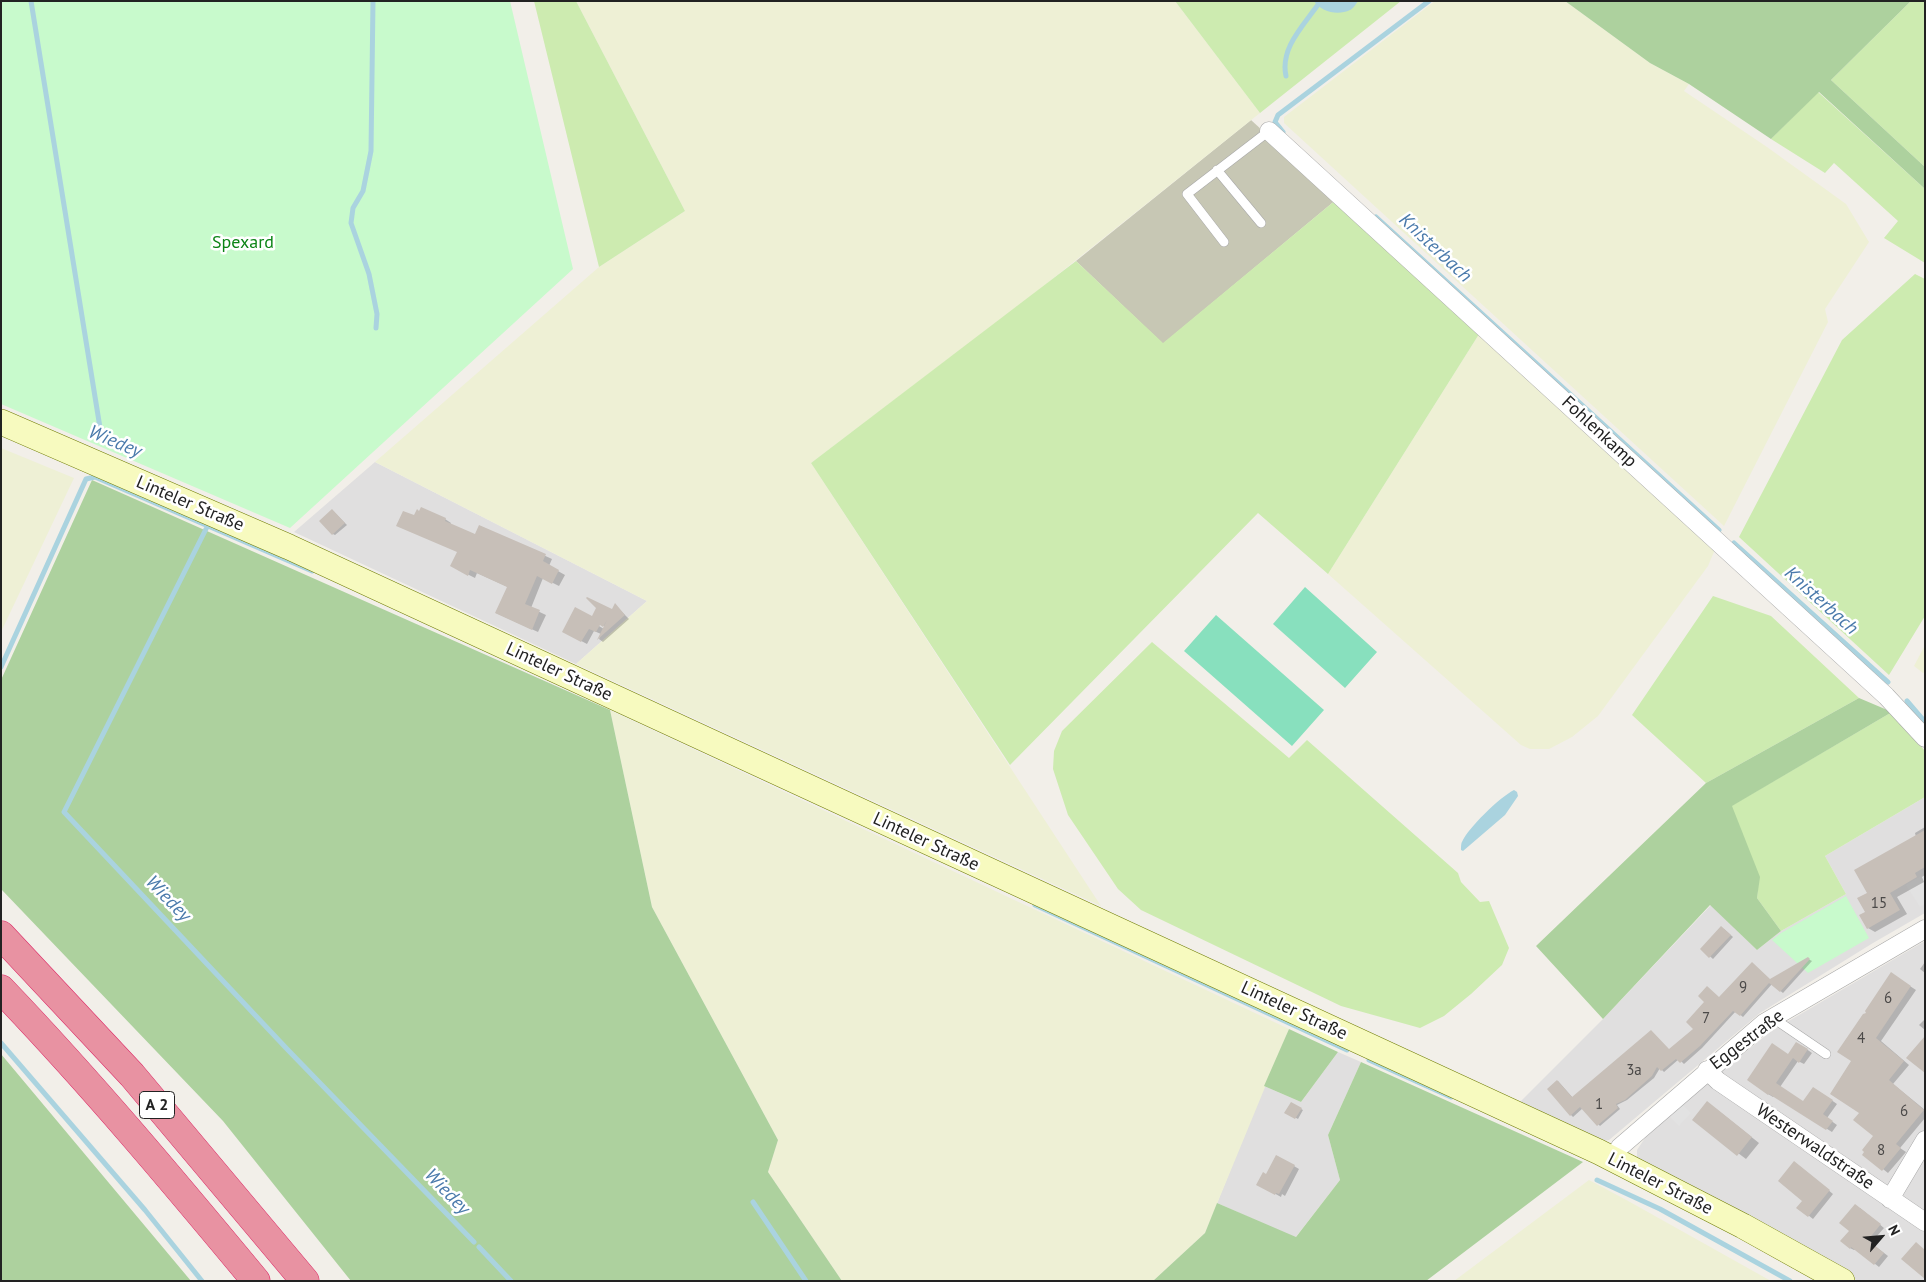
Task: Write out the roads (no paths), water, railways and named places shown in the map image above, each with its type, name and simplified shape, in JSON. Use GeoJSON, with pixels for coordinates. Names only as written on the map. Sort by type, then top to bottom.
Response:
{"type":"FeatureCollection","features":[{"type":"Feature","properties":{"kind":"highway","name":"A 2"},"geometry":{"type":"LineString","coordinates":[[1,935],[132,1075],[305,1281]]}},
{"type":"Feature","properties":{"kind":"highway","name":"A 2"},"geometry":{"type":"LineString","coordinates":[[1,989],[71,1062],[161,1166],[256,1281]]}},
{"type":"Feature","properties":{"kind":"street","name":"Fohlenkamp"},"geometry":{"type":"LineString","coordinates":[[1269,131],[1886,696],[1925,738]]}},
{"type":"Feature","properties":{"kind":"street","name":"Linteler Straße"},"geometry":{"type":"LineString","coordinates":[[1,422],[289,547],[1613,1159],[1742,1226],[1842,1281]]}},
{"type":"Feature","properties":{"kind":"street","name":"Eggestraße"},"geometry":{"type":"LineString","coordinates":[[1613,1159],[1620,1147],[1707,1070],[1764,1023],[1925,929]]}},
{"type":"Feature","properties":{"kind":"street","name":"Westerwaldstraße"},"geometry":{"type":"LineString","coordinates":[[1707,1070],[1718,1081],[1925,1222]]}},
{"type":"Feature","properties":{"kind":"street"},"geometry":{"type":"LineString","coordinates":[[1890,1198],[1925,1140]]}},
{"type":"Feature","properties":{"kind":"lane"},"geometry":{"type":"LineString","coordinates":[[1224,242],[1187,194],[1269,131]]}},
{"type":"Feature","properties":{"kind":"lane"},"geometry":{"type":"LineString","coordinates":[[1217,170],[1261,223]]}},
{"type":"Feature","properties":{"kind":"lane"},"geometry":{"type":"LineString","coordinates":[[1773,1018],[1826,1054]]}},
{"type":"Feature","properties":{"kind":"water"},"geometry":{"type":"Polygon","coordinates":[[[1314,1],[1358,1],[1351,9],[1335,13],[1321,8],[1314,1]]]}},
{"type":"Feature","properties":{"kind":"water"},"geometry":{"type":"Polygon","coordinates":[[[1514,790],[1518,796],[1505,815],[1463,851],[1461,850],[1465,836],[1477,821],[1514,790]]]}},
{"type":"Feature","properties":{"kind":"waterway"},"geometry":{"type":"LineString","coordinates":[[31,1],[102,440]]}},
{"type":"Feature","properties":{"kind":"waterway"},"geometry":{"type":"LineString","coordinates":[[373,1],[371,151],[363,191],[353,208],[351,223],[369,274],[377,314],[376,328]]}},
{"type":"Feature","properties":{"kind":"waterway","name":"Knisterbach"},"geometry":{"type":"LineString","coordinates":[[1283,132],[1275,122],[1278,115],[1429,1]]}},
{"type":"Feature","properties":{"kind":"waterway"},"geometry":{"type":"LineString","coordinates":[[1286,76],[1285,66],[1289,48],[1299,30],[1317,6]]}},
{"type":"Feature","properties":{"kind":"waterway","name":"Knisterbach"},"geometry":{"type":"LineString","coordinates":[[1376,217],[1719,530]]}},
{"type":"Feature","properties":{"kind":"waterway"},"geometry":{"type":"LineString","coordinates":[[1,667],[86,479],[95,477],[312,571]]}},
{"type":"Feature","properties":{"kind":"waterway","name":"Wiedey"},"geometry":{"type":"LineString","coordinates":[[209,523],[64,812],[287,1049],[474,1242]]}},
{"type":"Feature","properties":{"kind":"waterway","name":"Knisterbach"},"geometry":{"type":"LineString","coordinates":[[1734,543],[1888,682]]}},
{"type":"Feature","properties":{"kind":"waterway","name":"Knisterbach"},"geometry":{"type":"LineString","coordinates":[[1907,701],[1925,722]]}},
{"type":"Feature","properties":{"kind":"waterway"},"geometry":{"type":"LineString","coordinates":[[1035,905],[1347,1050]]}},
{"type":"Feature","properties":{"kind":"waterway"},"geometry":{"type":"LineString","coordinates":[[1,1043],[145,1210],[202,1281]]}},
{"type":"Feature","properties":{"kind":"waterway"},"geometry":{"type":"LineString","coordinates":[[1369,1060],[1451,1097]]}},
{"type":"Feature","properties":{"kind":"waterway"},"geometry":{"type":"LineString","coordinates":[[1597,1180],[1660,1209],[1790,1281]]}},
{"type":"Feature","properties":{"kind":"waterway"},"geometry":{"type":"LineString","coordinates":[[753,1202],[806,1281]]}},
{"type":"Feature","properties":{"kind":"waterway","name":"Wiedey"},"geometry":{"type":"LineString","coordinates":[[479,1247],[511,1281]]}},
{"type":"Feature","properties":{"kind":"park label","name":"Spexard"},"geometry":{"type":"Point","coordinates":[243,243]}}]}
